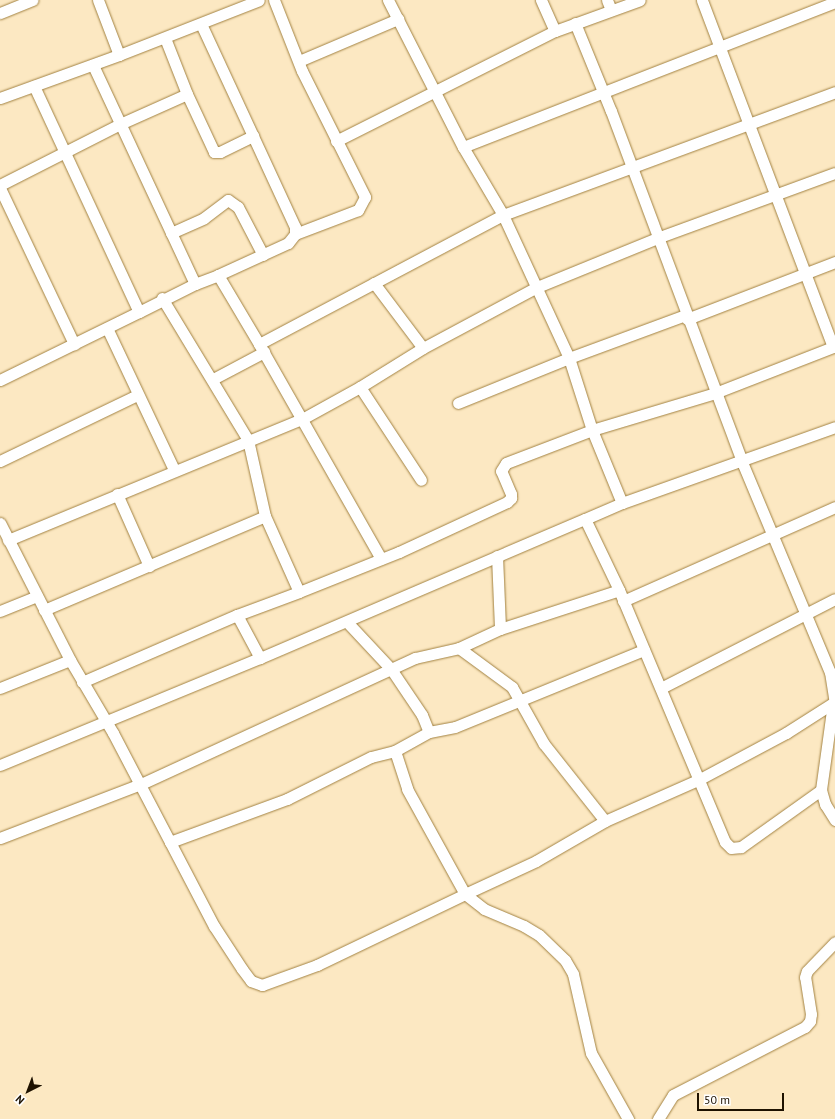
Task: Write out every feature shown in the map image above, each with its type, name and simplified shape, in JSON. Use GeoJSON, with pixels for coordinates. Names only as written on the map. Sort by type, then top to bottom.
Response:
{"type":"FeatureCollection","features":[{"type":"Feature","properties":{"kind":"street"},"geometry":{"type":"LineString","coordinates":[[0,13],[32,0]]}},
{"type":"Feature","properties":{"kind":"street"},"geometry":{"type":"LineString","coordinates":[[98,0],[119,55]]}},
{"type":"Feature","properties":{"kind":"street"},"geometry":{"type":"LineString","coordinates":[[0,98],[201,24],[232,5],[259,0]]}},
{"type":"Feature","properties":{"kind":"street"},"geometry":{"type":"LineString","coordinates":[[0,380],[107,328],[162,298],[263,255],[288,243],[296,234],[358,210],[363,205],[365,197],[336,141],[299,61],[274,0]]}},
{"type":"Feature","properties":{"kind":"street"},"geometry":{"type":"LineString","coordinates":[[388,0],[464,147],[502,215],[537,287],[569,358],[592,430],[622,503]]}},
{"type":"Feature","properties":{"kind":"street"},"geometry":{"type":"LineString","coordinates":[[541,0],[554,31]]}},
{"type":"Feature","properties":{"kind":"street"},"geometry":{"type":"LineString","coordinates":[[336,141],[554,31],[575,23],[609,5],[640,0]]}},
{"type":"Feature","properties":{"kind":"street"},"geometry":{"type":"LineString","coordinates":[[82,682],[237,615],[434,537],[507,502],[511,498],[511,494],[501,471],[506,463],[592,430],[715,393],[834,348],[751,123],[702,0]]}},
{"type":"Feature","properties":{"kind":"street"},"geometry":{"type":"LineString","coordinates":[[464,147],[604,94],[835,2]]}},
{"type":"Feature","properties":{"kind":"street"},"geometry":{"type":"LineString","coordinates":[[299,61],[398,19]]}},
{"type":"Feature","properties":{"kind":"street"},"geometry":{"type":"LineString","coordinates":[[575,23],[604,94],[686,317],[742,462],[830,672],[834,702],[821,790],[825,804],[835,820]]}},
{"type":"Feature","properties":{"kind":"street"},"geometry":{"type":"LineString","coordinates":[[201,24],[295,227],[296,234]]}},
{"type":"Feature","properties":{"kind":"street"},"geometry":{"type":"LineString","coordinates":[[166,38],[187,94],[214,152],[220,152],[253,136]]}},
{"type":"Feature","properties":{"kind":"street"},"geometry":{"type":"LineString","coordinates":[[93,65],[195,284]]}},
{"type":"Feature","properties":{"kind":"street"},"geometry":{"type":"LineString","coordinates":[[34,86],[138,312]]}},
{"type":"Feature","properties":{"kind":"street"},"geometry":{"type":"LineString","coordinates":[[213,379],[261,348],[374,283],[502,215],[630,166],[835,92]]}},
{"type":"Feature","properties":{"kind":"street"},"geometry":{"type":"LineString","coordinates":[[74,344],[0,186],[65,154],[120,124],[187,94]]}},
{"type":"Feature","properties":{"kind":"street"},"geometry":{"type":"LineString","coordinates":[[8,540],[174,470],[302,419],[360,387],[423,348],[537,287],[657,238],[835,173]]}},
{"type":"Feature","properties":{"kind":"street"},"geometry":{"type":"LineString","coordinates":[[171,232],[204,218],[228,200],[238,207],[263,255]]}},
{"type":"Feature","properties":{"kind":"street"},"geometry":{"type":"LineString","coordinates":[[458,403],[569,358],[806,274],[835,262]]}},
{"type":"Feature","properties":{"kind":"street"},"geometry":{"type":"LineString","coordinates":[[218,275],[381,559]]}},
{"type":"Feature","properties":{"kind":"street"},"geometry":{"type":"LineString","coordinates":[[374,283],[423,348]]}},
{"type":"Feature","properties":{"kind":"street"},"geometry":{"type":"LineString","coordinates":[[162,298],[213,379],[248,440],[265,516],[298,592]]}},
{"type":"Feature","properties":{"kind":"street"},"geometry":{"type":"LineString","coordinates":[[107,328],[137,395],[174,470]]}},
{"type":"Feature","properties":{"kind":"street"},"geometry":{"type":"LineString","coordinates":[[360,387],[421,480]]}},
{"type":"Feature","properties":{"kind":"street"},"geometry":{"type":"LineString","coordinates":[[0,461],[137,395]]}},
{"type":"Feature","properties":{"kind":"street"},"geometry":{"type":"LineString","coordinates":[[0,765],[347,622],[622,503],[742,462],[835,427]]}},
{"type":"Feature","properties":{"kind":"street"},"geometry":{"type":"LineString","coordinates":[[118,494],[149,566]]}},
{"type":"Feature","properties":{"kind":"street"},"geometry":{"type":"LineString","coordinates":[[0,838],[141,784],[415,658],[458,648],[500,629],[621,595],[772,535],[835,507]]}},
{"type":"Feature","properties":{"kind":"street"},"geometry":{"type":"LineString","coordinates":[[44,610],[265,516]]}},
{"type":"Feature","properties":{"kind":"street"},"geometry":{"type":"LineString","coordinates":[[585,519],[621,595],[725,842],[731,848],[741,847],[821,790]]}},
{"type":"Feature","properties":{"kind":"street"},"geometry":{"type":"LineString","coordinates":[[1,527],[70,660],[141,784],[214,926],[251,981],[262,985],[317,965],[536,861],[605,821],[698,780],[786,733],[834,702]]}},
{"type":"Feature","properties":{"kind":"street"},"geometry":{"type":"LineString","coordinates":[[497,556],[500,629]]}},
{"type":"Feature","properties":{"kind":"street"},"geometry":{"type":"LineString","coordinates":[[0,611],[36,596]]}},
{"type":"Feature","properties":{"kind":"street"},"geometry":{"type":"LineString","coordinates":[[661,688],[835,599]]}},
{"type":"Feature","properties":{"kind":"street"},"geometry":{"type":"LineString","coordinates":[[237,615],[260,658]]}},
{"type":"Feature","properties":{"kind":"street"},"geometry":{"type":"LineString","coordinates":[[347,622],[391,668],[422,715],[429,732]]}},
{"type":"Feature","properties":{"kind":"street"},"geometry":{"type":"LineString","coordinates":[[458,648],[500,676],[512,687],[544,744],[605,821]]}},
{"type":"Feature","properties":{"kind":"street"},"geometry":{"type":"LineString","coordinates":[[170,842],[287,799],[371,757],[395,751],[429,732],[455,727],[644,650]]}},
{"type":"Feature","properties":{"kind":"street"},"geometry":{"type":"LineString","coordinates":[[0,688],[70,660]]}},
{"type":"Feature","properties":{"kind":"street"},"geometry":{"type":"LineString","coordinates":[[395,751],[407,789],[465,894],[484,909],[524,926],[539,935],[565,960],[573,974],[591,1054],[628,1119]]}},
{"type":"Feature","properties":{"kind":"street"},"geometry":{"type":"LineString","coordinates":[[658,1119],[673,1095],[805,1027],[810,1021],[812,1014],[805,977],[810,968],[835,942]]}}]}
